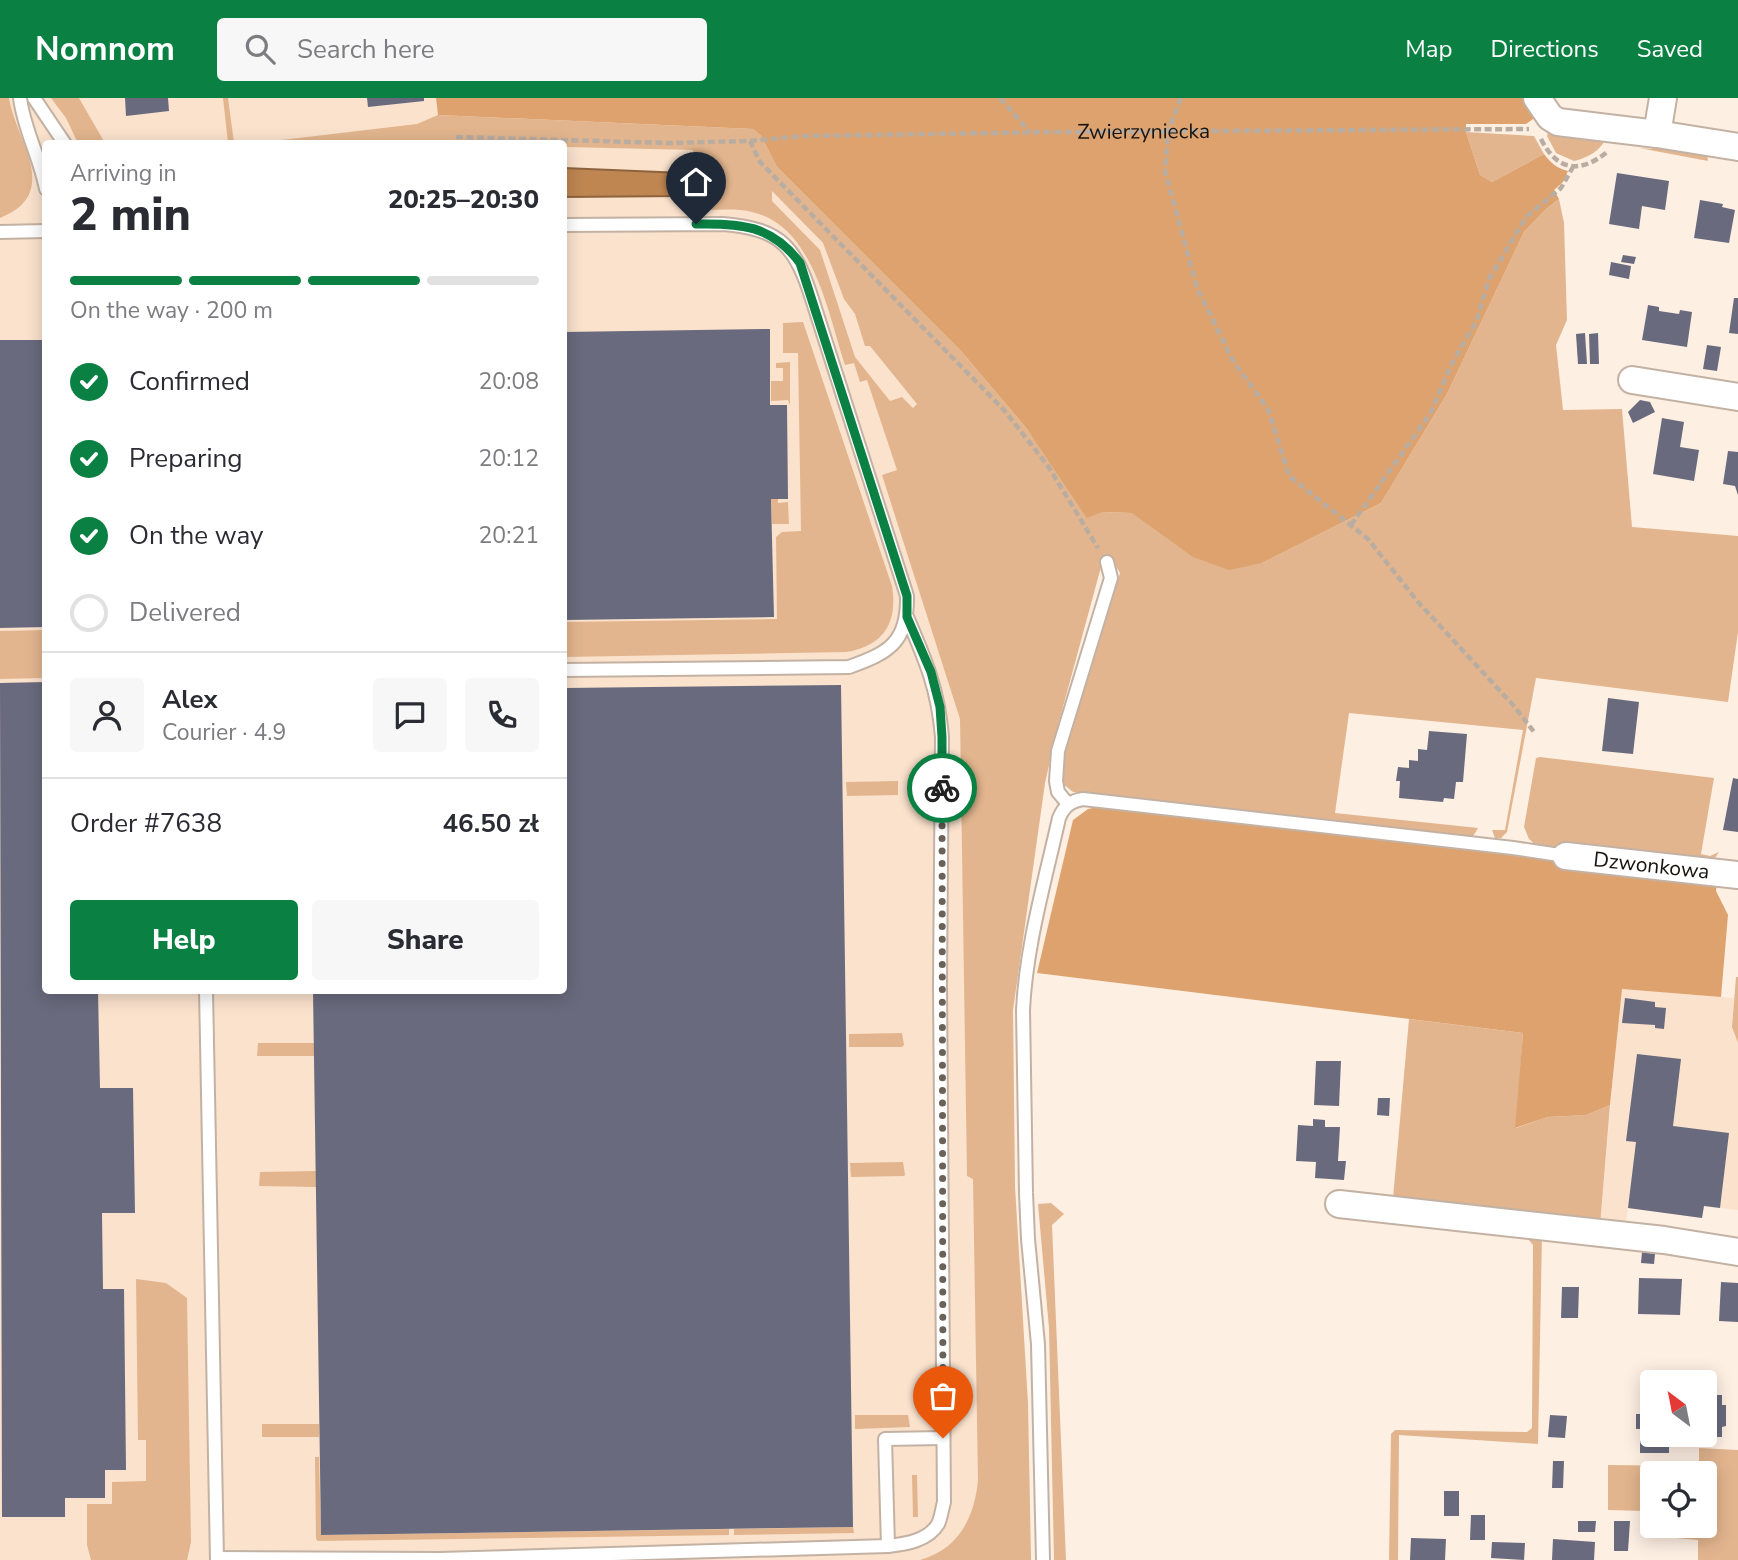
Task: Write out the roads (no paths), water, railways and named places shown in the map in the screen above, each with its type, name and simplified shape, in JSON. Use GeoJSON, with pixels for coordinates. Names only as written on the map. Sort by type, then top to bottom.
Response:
{"type":"FeatureCollection","features":[{"type":"Feature","properties":{"kind":"street"},"geometry":{"type":"LineString","coordinates":[[1537,98],[1550,117],[1545,129],[1625,130],[1738,147]]}},
{"type":"Feature","properties":{"kind":"street"},"geometry":{"type":"LineString","coordinates":[[1657,134],[1663,98]]}},
{"type":"Feature","properties":{"kind":"street"},"geometry":{"type":"LineString","coordinates":[[1632,380],[1738,397]]}},
{"type":"Feature","properties":{"kind":"street","name":"Dzwonkowa"},"geometry":{"type":"LineString","coordinates":[[1566,856],[1738,874]]}},
{"type":"Feature","properties":{"kind":"street"},"geometry":{"type":"LineString","coordinates":[[1339,1204],[1664,1240],[1738,1252]]}},
{"type":"Feature","properties":{"kind":"lane"},"geometry":{"type":"LineString","coordinates":[[20,98],[25,127],[42,172]]}},
{"type":"Feature","properties":{"kind":"lane"},"geometry":{"type":"LineString","coordinates":[[34,98],[62,140]]}},
{"type":"Feature","properties":{"kind":"lane"},"geometry":{"type":"LineString","coordinates":[[567,225],[723,223],[764,232],[790,250],[800,263],[907,596],[907,617],[900,636],[890,648],[872,659],[849,667],[567,670]]}},
{"type":"Feature","properties":{"kind":"lane"},"geometry":{"type":"LineString","coordinates":[[0,232],[42,231]]}},
{"type":"Feature","properties":{"kind":"lane"},"geometry":{"type":"LineString","coordinates":[[1068,804],[1058,792],[1058,751],[1111,578],[1107,562]]}},
{"type":"Feature","properties":{"kind":"lane"},"geometry":{"type":"LineString","coordinates":[[206,994],[218,1559],[440,1559],[888,1546],[904,1545],[926,1537],[938,1524],[944,1502],[940,999],[942,737],[940,707],[931,672],[907,617]]}},
{"type":"Feature","properties":{"kind":"lane"},"geometry":{"type":"LineString","coordinates":[[1043,1560],[1038,1344],[1026,1193],[1023,1010],[1024,985],[1062,810],[1068,804],[1083,799],[1566,856]]}},
{"type":"Feature","properties":{"kind":"lane"},"geometry":{"type":"LineString","coordinates":[[888,1546],[885,1439],[943,1438]]}}]}
